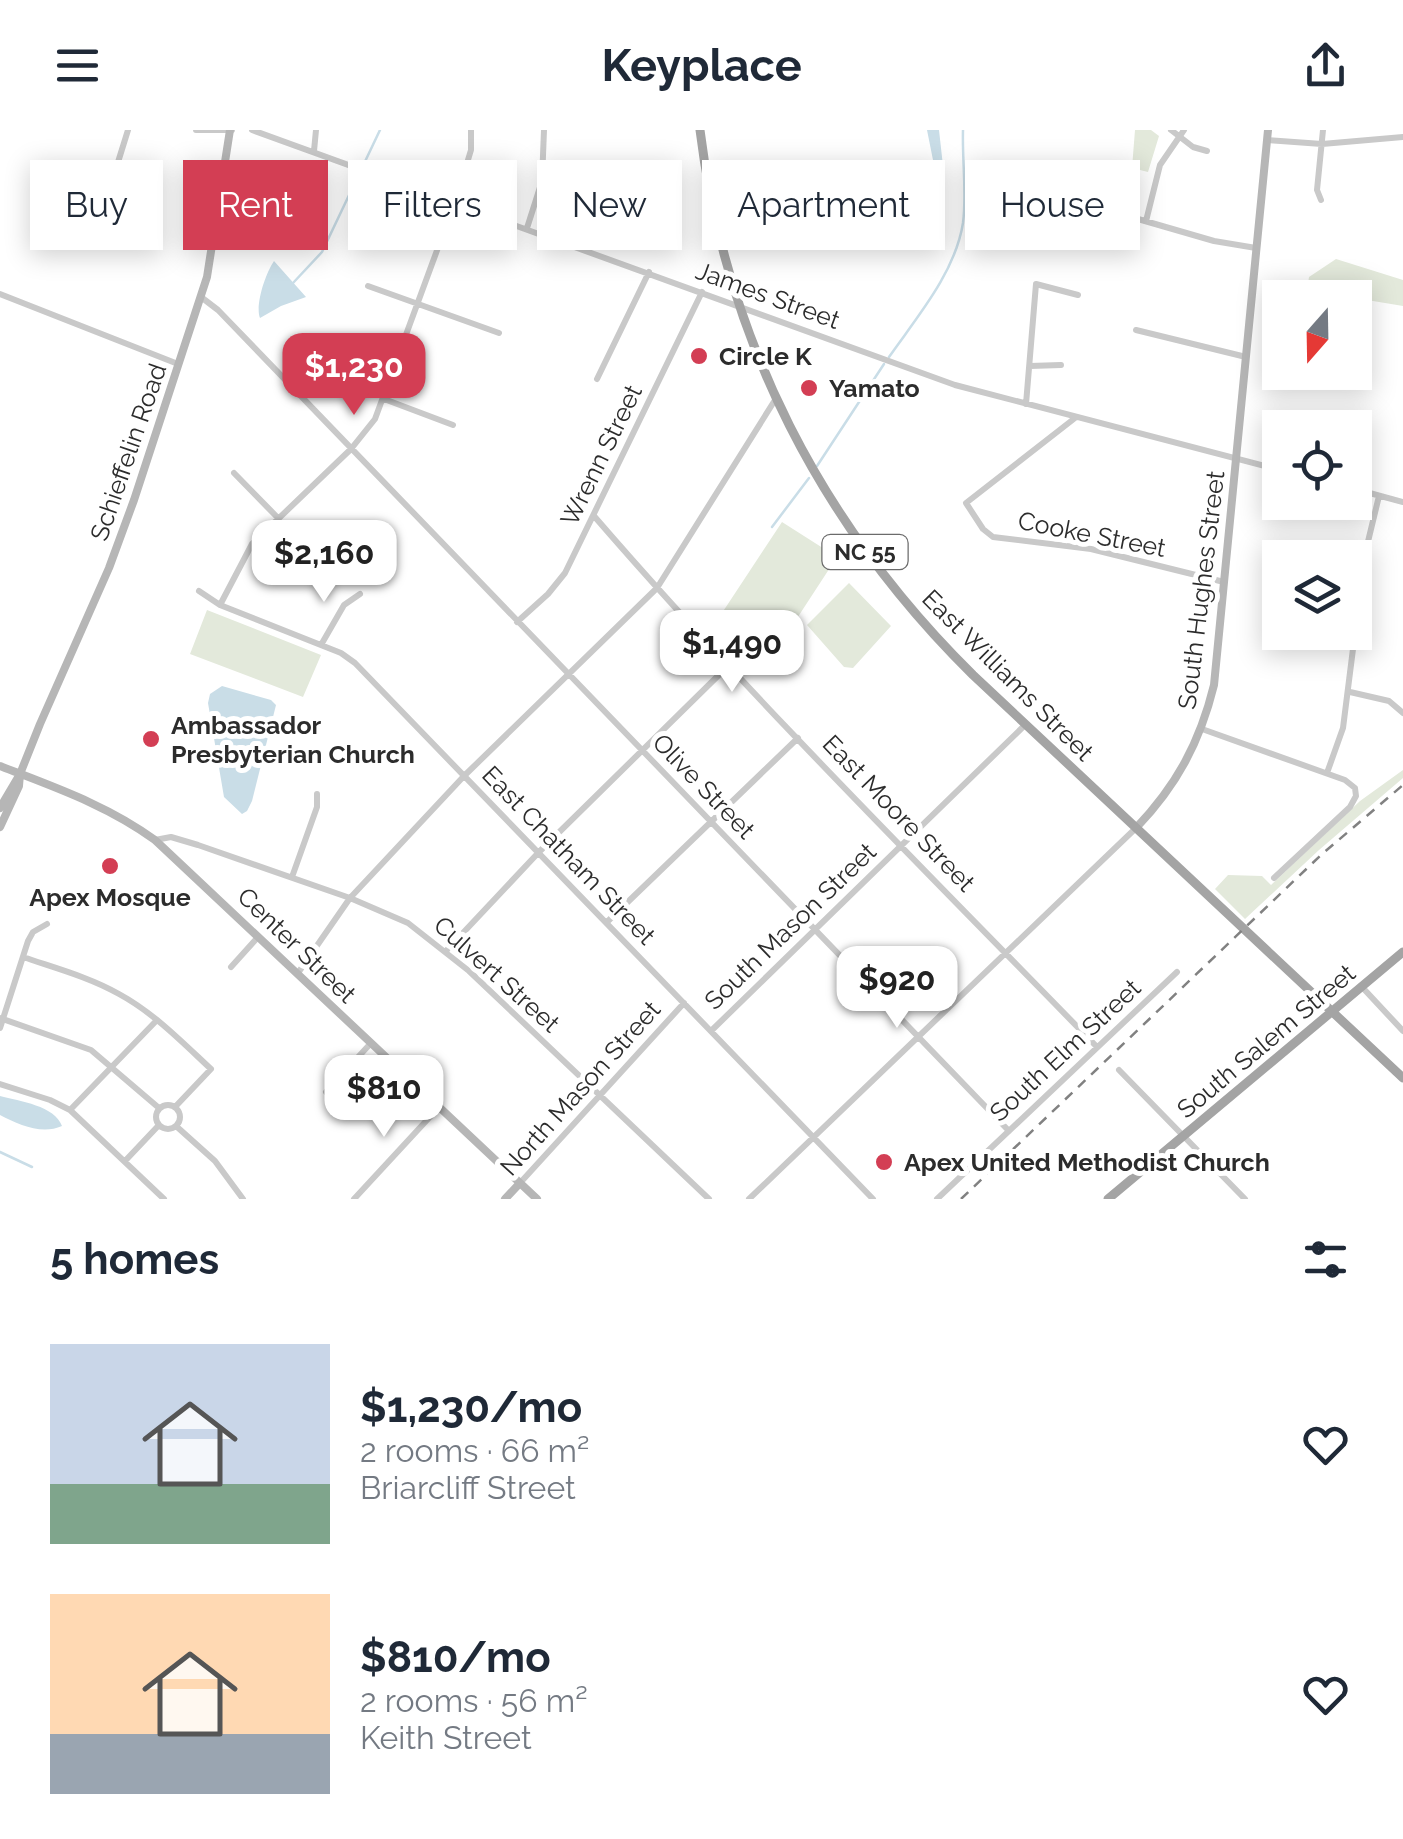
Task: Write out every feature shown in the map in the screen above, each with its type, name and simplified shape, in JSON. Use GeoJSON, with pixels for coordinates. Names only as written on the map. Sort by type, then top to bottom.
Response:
{"type":"FeatureCollection","features":[{"type":"Feature","properties":{"kind":"main road","name":"East Williams Street"},"geometry":{"type":"LineString","coordinates":[[700,130],[717,229],[738,307],[775,400],[823,489],[882,574],[932,633],[1332,1011]]}},
{"type":"Feature","properties":{"kind":"main road","name":"South Salem Street"},"geometry":{"type":"LineString","coordinates":[[1108,1199],[1403,952]]}},
{"type":"Feature","properties":{"kind":"main road","name":"NC 55"},"geometry":{"type":"LineString","coordinates":[[1332,1011],[1403,1078]]}},
{"type":"Feature","properties":{"kind":"street"},"geometry":{"type":"LineString","coordinates":[[119,160],[128,130]]}},
{"type":"Feature","properties":{"kind":"street"},"geometry":{"type":"LineString","coordinates":[[196,130],[231,130]]}},
{"type":"Feature","properties":{"kind":"street","name":"Schieffelin Road"},"geometry":{"type":"LineString","coordinates":[[20,774],[110,568],[202,297],[231,130]]}},
{"type":"Feature","properties":{"kind":"street","name":"James Street"},"geometry":{"type":"LineString","coordinates":[[252,130],[348,164]]}},
{"type":"Feature","properties":{"kind":"street"},"geometry":{"type":"LineString","coordinates":[[314,152],[316,130]]}},
{"type":"Feature","properties":{"kind":"street"},"geometry":{"type":"LineString","coordinates":[[468,160],[471,130]]}},
{"type":"Feature","properties":{"kind":"street"},"geometry":{"type":"LineString","coordinates":[[527,228],[542,181],[544,130]]}},
{"type":"Feature","properties":{"kind":"street"},"geometry":{"type":"LineString","coordinates":[[1321,200],[1316,190],[1323,130]]}},
{"type":"Feature","properties":{"kind":"street"},"geometry":{"type":"LineString","coordinates":[[1146,220],[1160,165],[1178,132],[1193,147],[1207,152]]}},
{"type":"Feature","properties":{"kind":"street"},"geometry":{"type":"LineString","coordinates":[[1268,135],[1322,144],[1403,137]]}},
{"type":"Feature","properties":{"kind":"street","name":"South Hughes Street"},"geometry":{"type":"LineString","coordinates":[[749,1199],[1136,828],[1180,775],[1202,730],[1214,684],[1226,582],[1268,135]]}},
{"type":"Feature","properties":{"kind":"street"},"geometry":{"type":"LineString","coordinates":[[1140,218],[1214,241],[1256,248]]}},
{"type":"Feature","properties":{"kind":"street","name":"James Street"},"geometry":{"type":"LineString","coordinates":[[517,225],[955,385],[1262,466]]}},
{"type":"Feature","properties":{"kind":"street"},"geometry":{"type":"LineString","coordinates":[[220,605],[242,559],[277,517],[352,449],[375,420],[438,250]]}},
{"type":"Feature","properties":{"kind":"street"},"geometry":{"type":"LineString","coordinates":[[597,379],[650,272]]}},
{"type":"Feature","properties":{"kind":"street"},"geometry":{"type":"LineString","coordinates":[[1026,404],[1036,284],[1078,295]]}},
{"type":"Feature","properties":{"kind":"street"},"geometry":{"type":"LineString","coordinates":[[368,286],[499,333]]}},
{"type":"Feature","properties":{"kind":"street","name":"Wrenn Street"},"geometry":{"type":"LineString","coordinates":[[517,622],[557,585],[702,292]]}},
{"type":"Feature","properties":{"kind":"street"},"geometry":{"type":"LineString","coordinates":[[0,294],[178,364]]}},
{"type":"Feature","properties":{"kind":"street","name":"Olive Street"},"geometry":{"type":"LineString","coordinates":[[202,297],[1009,1131]]}},
{"type":"Feature","properties":{"kind":"street"},"geometry":{"type":"LineString","coordinates":[[1136,330],[1246,357]]}},
{"type":"Feature","properties":{"kind":"street"},"geometry":{"type":"LineString","coordinates":[[1030,366],[1061,365]]}},
{"type":"Feature","properties":{"kind":"street"},"geometry":{"type":"LineString","coordinates":[[384,400],[453,426]]}},
{"type":"Feature","properties":{"kind":"street"},"geometry":{"type":"LineString","coordinates":[[298,973],[350,898],[464,776],[657,588],[775,400]]}},
{"type":"Feature","properties":{"kind":"street","name":"Cooke Street"},"geometry":{"type":"LineString","coordinates":[[1076,418],[966,504],[983,529],[993,537],[1091,549],[1226,582]]}},
{"type":"Feature","properties":{"kind":"street"},"geometry":{"type":"LineString","coordinates":[[234,473],[277,517]]}},
{"type":"Feature","properties":{"kind":"street"},"geometry":{"type":"LineString","coordinates":[[1372,494],[1403,502]]}},
{"type":"Feature","properties":{"kind":"street"},"geometry":{"type":"LineString","coordinates":[[1327,773],[1343,728],[1350,692],[1365,554],[1379,496]]}},
{"type":"Feature","properties":{"kind":"street","name":"East Moore Street"},"geometry":{"type":"LineString","coordinates":[[594,516],[798,738],[1097,1047]]}},
{"type":"Feature","properties":{"kind":"street","name":"East Chatham Street"},"geometry":{"type":"LineString","coordinates":[[199,592],[220,605],[355,663],[874,1199]]}},
{"type":"Feature","properties":{"kind":"street"},"geometry":{"type":"LineString","coordinates":[[320,645],[344,606],[360,594]]}},
{"type":"Feature","properties":{"kind":"street"},"geometry":{"type":"LineString","coordinates":[[446,951],[539,852],[729,665]]}},
{"type":"Feature","properties":{"kind":"street"},"geometry":{"type":"LineString","coordinates":[[1350,692],[1389,701],[1403,713]]}},
{"type":"Feature","properties":{"kind":"street","name":"South Mason Street"},"geometry":{"type":"LineString","coordinates":[[711,1031],[1026,724]]}},
{"type":"Feature","properties":{"kind":"street"},"geometry":{"type":"LineString","coordinates":[[1202,730],[1327,773],[1351,783],[1356,792],[1354,802],[1274,878]]}},
{"type":"Feature","properties":{"kind":"street"},"geometry":{"type":"LineString","coordinates":[[607,922],[798,738]]}},
{"type":"Feature","properties":{"kind":"street","name":"Center Street"},"geometry":{"type":"LineString","coordinates":[[0,766],[114,812],[155,840],[537,1199]]}},
{"type":"Feature","properties":{"kind":"street"},"geometry":{"type":"LineString","coordinates":[[0,808],[20,774]]}},
{"type":"Feature","properties":{"kind":"street"},"geometry":{"type":"LineString","coordinates":[[0,827],[19,786],[20,774]]}},
{"type":"Feature","properties":{"kind":"street"},"geometry":{"type":"LineString","coordinates":[[292,878],[318,807],[316,794]]}},
{"type":"Feature","properties":{"kind":"street","name":"Culvert Street"},"geometry":{"type":"LineString","coordinates":[[155,840],[184,840],[400,918],[446,951],[709,1199]]}},
{"type":"Feature","properties":{"kind":"street"},"geometry":{"type":"LineString","coordinates":[[0,1028],[33,932],[47,924]]}},
{"type":"Feature","properties":{"kind":"street"},"geometry":{"type":"LineString","coordinates":[[231,966],[259,936]]}},
{"type":"Feature","properties":{"kind":"street"},"geometry":{"type":"LineString","coordinates":[[22,957],[108,988],[157,1020],[211,1068],[176,1107]]}},
{"type":"Feature","properties":{"kind":"street","name":"South Elm Street"},"geometry":{"type":"LineString","coordinates":[[937,1199],[1177,972]]}},
{"type":"Feature","properties":{"kind":"street"},"geometry":{"type":"LineString","coordinates":[[1362,987],[1403,1031]]}},
{"type":"Feature","properties":{"kind":"street","name":"North Mason Street"},"geometry":{"type":"LineString","coordinates":[[505,1199],[684,1003]]}},
{"type":"Feature","properties":{"kind":"street"},"geometry":{"type":"LineString","coordinates":[[2,1019],[78,1044],[113,1066],[159,1108]]}},
{"type":"Feature","properties":{"kind":"street"},"geometry":{"type":"LineString","coordinates":[[70,1110],[157,1020]]}},
{"type":"Feature","properties":{"kind":"street"},"geometry":{"type":"LineString","coordinates":[[326,1092],[371,1044]]}},
{"type":"Feature","properties":{"kind":"street"},"geometry":{"type":"LineString","coordinates":[[1119,1070],[1245,1199]]}},
{"type":"Feature","properties":{"kind":"street"},"geometry":{"type":"LineString","coordinates":[[0,1084],[70,1110],[164,1199]]}},
{"type":"Feature","properties":{"kind":"street"},"geometry":{"type":"LineString","coordinates":[[169,1104],[176,1107],[180,1117],[176,1126],[165,1129],[158,1125],[159,1108],[169,1104]]}},
{"type":"Feature","properties":{"kind":"street"},"geometry":{"type":"LineString","coordinates":[[354,1199],[440,1106]]}},
{"type":"Feature","properties":{"kind":"street"},"geometry":{"type":"LineString","coordinates":[[124,1161],[158,1125]]}},
{"type":"Feature","properties":{"kind":"street"},"geometry":{"type":"LineString","coordinates":[[176,1126],[215,1161],[242,1199]]}},
{"type":"Feature","properties":{"kind":"shaded area"},"geometry":{"type":"Polygon","coordinates":[[[1135,130],[1151,130],[1159,136],[1148,172],[1140,170],[1140,160],[1133,160],[1135,130]]]}},
{"type":"Feature","properties":{"kind":"shaded area"},"geometry":{"type":"Polygon","coordinates":[[[1336,259],[1403,280],[1403,306],[1372,301],[1372,280],[1309,280],[1336,259]]]}},
{"type":"Feature","properties":{"kind":"shaded area"},"geometry":{"type":"Polygon","coordinates":[[[782,522],[837,557],[775,652],[720,616],[782,522]]]}},
{"type":"Feature","properties":{"kind":"shaded area"},"geometry":{"type":"Polygon","coordinates":[[[849,583],[891,626],[853,668],[844,667],[807,625],[849,583]]]}},
{"type":"Feature","properties":{"kind":"shaded area"},"geometry":{"type":"Polygon","coordinates":[[[207,610],[321,655],[303,697],[190,654],[207,610]]]}},
{"type":"Feature","properties":{"kind":"shaded area"},"geometry":{"type":"Polygon","coordinates":[[[1403,770],[1403,778],[1245,919],[1215,889],[1228,875],[1262,876],[1271,885],[1360,801],[1403,770]]]}},
{"type":"Feature","properties":{"kind":"water"},"geometry":{"type":"Polygon","coordinates":[[[927,130],[939,130],[942,160],[933,160],[927,130]]]}},
{"type":"Feature","properties":{"kind":"water"},"geometry":{"type":"Polygon","coordinates":[[[274,261],[306,297],[260,318],[262,290],[274,261]]]}},
{"type":"Feature","properties":{"kind":"water"},"geometry":{"type":"Polygon","coordinates":[[[222,686],[271,700],[276,705],[252,801],[242,814],[224,797],[208,703],[210,694],[222,686]]]}},
{"type":"Feature","properties":{"kind":"water"},"geometry":{"type":"Polygon","coordinates":[[[0,1096],[45,1109],[62,1126],[39,1129],[7,1119],[0,1115],[0,1096]]]}},
{"type":"Feature","properties":{"kind":"waterway"},"geometry":{"type":"LineString","coordinates":[[293,283],[322,252],[380,130]]}},
{"type":"Feature","properties":{"kind":"waterway"},"geometry":{"type":"LineString","coordinates":[[889,357],[934,294],[959,241],[964,212],[963,130]]}},
{"type":"Feature","properties":{"kind":"waterway"},"geometry":{"type":"LineString","coordinates":[[817,466],[884,364]]}},
{"type":"Feature","properties":{"kind":"waterway"},"geometry":{"type":"LineString","coordinates":[[772,527],[809,478]]}},
{"type":"Feature","properties":{"kind":"waterway"},"geometry":{"type":"LineString","coordinates":[[0,1152],[32,1167]]}},
{"type":"Feature","properties":{"kind":"railway"},"geometry":{"type":"LineString","coordinates":[[961,1199],[1321,855],[1403,785]]}},
{"type":"Feature","properties":{"kind":"place","name":"Circle K"},"geometry":{"type":"Point","coordinates":[699,356]}},
{"type":"Feature","properties":{"kind":"place","name":"Yamato"},"geometry":{"type":"Point","coordinates":[809,388]}},
{"type":"Feature","properties":{"kind":"place","name":"Ambassador Presbyterian Church"},"geometry":{"type":"Point","coordinates":[151,739]}},
{"type":"Feature","properties":{"kind":"place","name":"Apex Mosque"},"geometry":{"type":"Point","coordinates":[110,866]}},
{"type":"Feature","properties":{"kind":"place","name":"Apex United Methodist Church"},"geometry":{"type":"Point","coordinates":[884,1162]}}]}
